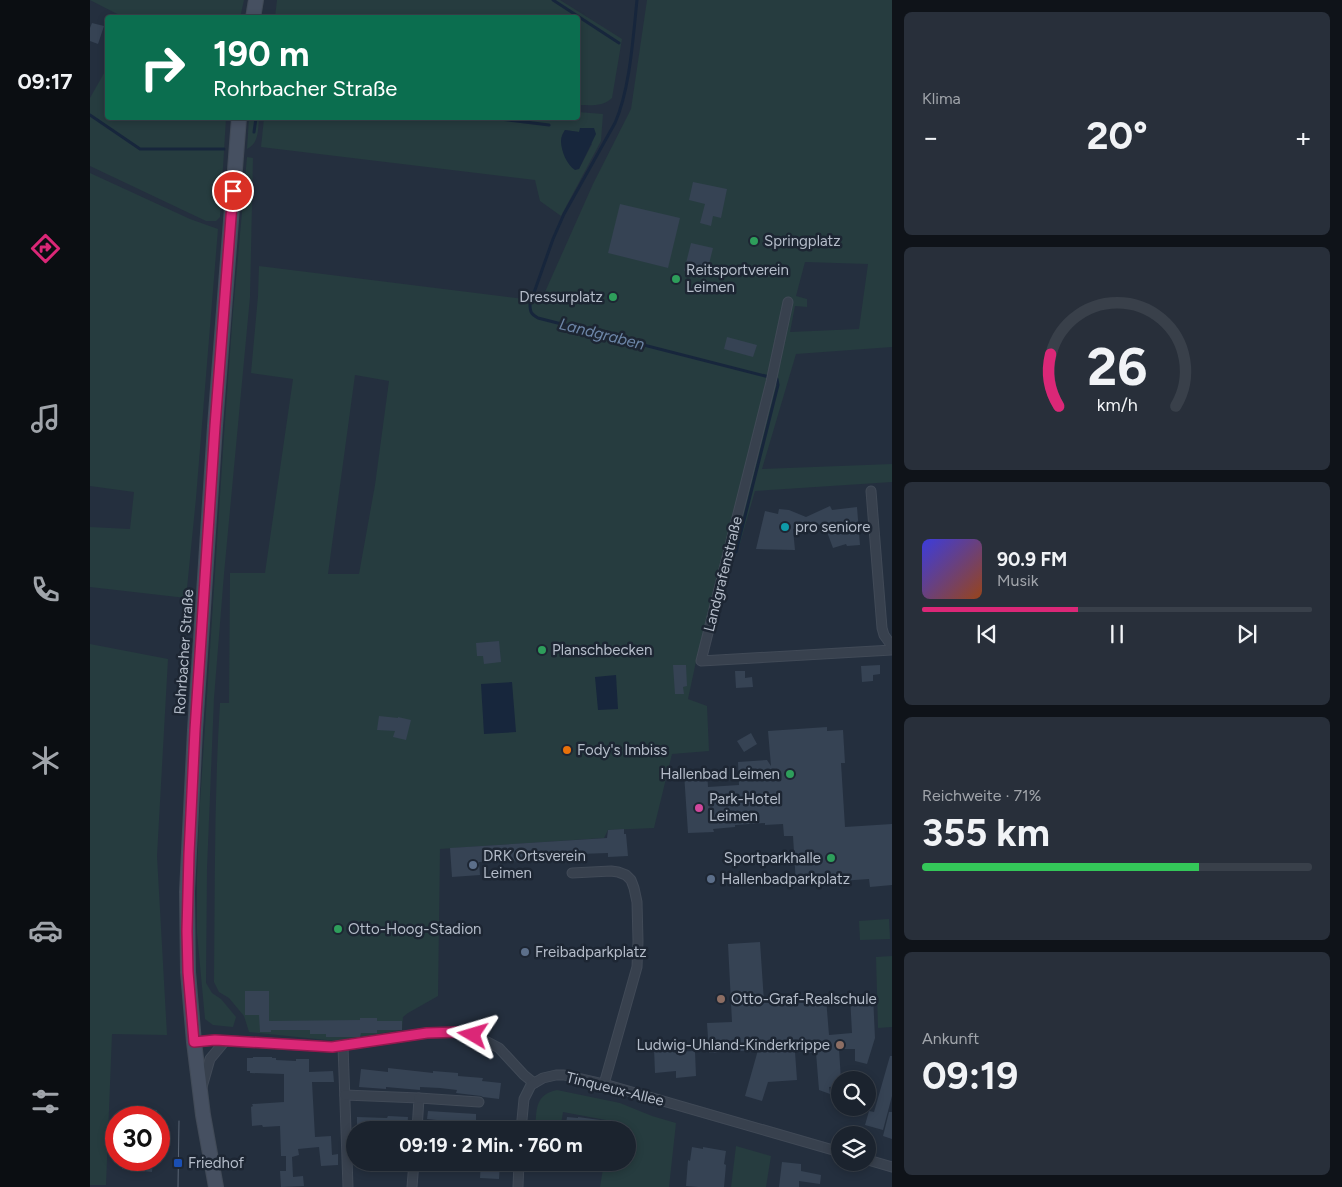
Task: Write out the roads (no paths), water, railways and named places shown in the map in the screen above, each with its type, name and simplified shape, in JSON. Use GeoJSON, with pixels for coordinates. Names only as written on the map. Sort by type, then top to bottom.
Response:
{"type":"FeatureCollection","features":[{"type":"Feature","properties":{"kind":"main road"},"geometry":{"type":"LineString","coordinates":[[254,15],[256,0]]}},
{"type":"Feature","properties":{"kind":"main road","name":"Rohrbacher Straße"},"geometry":{"type":"LineString","coordinates":[[216,1187],[200,1093],[194,1042],[188,972],[187,931],[195,730],[215,426],[239,120]]}},
{"type":"Feature","properties":{"kind":"street","name":"Landgrafenstraße"},"geometry":{"type":"LineString","coordinates":[[788,302],[772,378],[701,660],[892,650]]}},
{"type":"Feature","properties":{"kind":"street"},"geometry":{"type":"LineString","coordinates":[[872,491],[882,628],[884,635],[892,646]]}},
{"type":"Feature","properties":{"kind":"street"},"geometry":{"type":"LineString","coordinates":[[572,873],[618,872],[626,875],[631,880],[634,888],[638,955],[604,1084]]}},
{"type":"Feature","properties":{"kind":"street"},"geometry":{"type":"LineString","coordinates":[[194,1042],[215,1040],[332,1047],[427,1033],[459,1032],[480,1038],[499,1048],[534,1083],[524,1099],[523,1121]]}},
{"type":"Feature","properties":{"kind":"street"},"geometry":{"type":"LineString","coordinates":[[200,1093],[210,1059],[225,1041]]}},
{"type":"Feature","properties":{"kind":"street"},"geometry":{"type":"LineString","coordinates":[[343,1046],[348,1187]]}},
{"type":"Feature","properties":{"kind":"street","name":"Tinqueux-Allee"},"geometry":{"type":"LineString","coordinates":[[534,1083],[543,1078],[556,1075],[604,1084],[831,1149]]}},
{"type":"Feature","properties":{"kind":"street"},"geometry":{"type":"LineString","coordinates":[[344,1095],[479,1102]]}},
{"type":"Feature","properties":{"kind":"street"},"geometry":{"type":"LineString","coordinates":[[418,1121],[419,1098]]}},
{"type":"Feature","properties":{"kind":"street"},"geometry":{"type":"LineString","coordinates":[[876,1162],[892,1167]]}},
{"type":"Feature","properties":{"kind":"street"},"geometry":{"type":"LineString","coordinates":[[412,1187],[413,1171]]}},
{"type":"Feature","properties":{"kind":"street"},"geometry":{"type":"LineString","coordinates":[[518,1187],[519,1171]]}},
{"type":"Feature","properties":{"kind":"water"},"geometry":{"type":"Polygon","coordinates":[[[580,128],[594,128],[596,134],[579,169],[575,170],[569,165],[565,157],[561,140],[565,130],[579,132],[580,128]]]}},
{"type":"Feature","properties":{"kind":"water"},"geometry":{"type":"Polygon","coordinates":[[[616,675],[618,709],[598,710],[595,677],[616,675]]]}},
{"type":"Feature","properties":{"kind":"water"},"geometry":{"type":"Polygon","coordinates":[[[512,682],[516,732],[484,734],[481,684],[512,682]]]}},
{"type":"Feature","properties":{"kind":"waterway","name":"Landgraben"},"geometry":{"type":"LineString","coordinates":[[553,0],[576,15]]}},
{"type":"Feature","properties":{"kind":"waterway","name":"Landgraben"},"geometry":{"type":"LineString","coordinates":[[637,0],[630,63],[620,110],[615,123],[564,214],[553,239],[530,304],[530,309],[532,314],[538,318],[777,379],[778,385],[736,552]]}},
{"type":"Feature","properties":{"kind":"waterway","name":"Landgraben"},"geometry":{"type":"LineString","coordinates":[[580,18],[619,43]]}},
{"type":"Feature","properties":{"kind":"waterway"},"geometry":{"type":"LineString","coordinates":[[90,115],[140,149],[224,149]]}},
{"type":"Feature","properties":{"kind":"waterway"},"geometry":{"type":"LineString","coordinates":[[254,132],[256,120]]}},
{"type":"Feature","properties":{"kind":"waterway"},"geometry":{"type":"LineString","coordinates":[[509,120],[549,125]]}},
{"type":"Feature","properties":{"kind":"tram line"},"geometry":{"type":"LineString","coordinates":[[178,1187],[179,1121]]}},
{"type":"Feature","properties":{"kind":"place","name":"Springplatz"},"geometry":{"type":"Point","coordinates":[754,241]}},
{"type":"Feature","properties":{"kind":"place","name":"Reitsportverein Leimen"},"geometry":{"type":"Point","coordinates":[676,279]}},
{"type":"Feature","properties":{"kind":"place","name":"Dressurplatz"},"geometry":{"type":"Point","coordinates":[613,297]}},
{"type":"Feature","properties":{"kind":"place","name":"pro seniore"},"geometry":{"type":"Point","coordinates":[785,527]}},
{"type":"Feature","properties":{"kind":"place","name":"Planschbecken"},"geometry":{"type":"Point","coordinates":[542,650]}},
{"type":"Feature","properties":{"kind":"place","name":"Fody's Imbiss"},"geometry":{"type":"Point","coordinates":[567,750]}},
{"type":"Feature","properties":{"kind":"place","name":"Hallenbad Leimen"},"geometry":{"type":"Point","coordinates":[790,774]}},
{"type":"Feature","properties":{"kind":"place","name":"Park-Hotel Leimen"},"geometry":{"type":"Point","coordinates":[699,808]}},
{"type":"Feature","properties":{"kind":"place","name":"Sportparkhalle"},"geometry":{"type":"Point","coordinates":[831,858]}},
{"type":"Feature","properties":{"kind":"place","name":"DRK Ortsverein Leimen"},"geometry":{"type":"Point","coordinates":[473,865]}},
{"type":"Feature","properties":{"kind":"place","name":"Hallenbadparkplatz"},"geometry":{"type":"Point","coordinates":[711,879]}},
{"type":"Feature","properties":{"kind":"place","name":"Otto-Hoog-Stadion"},"geometry":{"type":"Point","coordinates":[338,929]}},
{"type":"Feature","properties":{"kind":"place","name":"Freibadparkplatz"},"geometry":{"type":"Point","coordinates":[525,952]}},
{"type":"Feature","properties":{"kind":"place","name":"Otto-Graf-Realschule"},"geometry":{"type":"Point","coordinates":[721,999]}},
{"type":"Feature","properties":{"kind":"place","name":"Ludwig-Uhland-Kinderkrippe"},"geometry":{"type":"Point","coordinates":[840,1045]}},
{"type":"Feature","properties":{"kind":"place","name":"Friedhof"},"geometry":{"type":"Point","coordinates":[178,1163]}}]}
